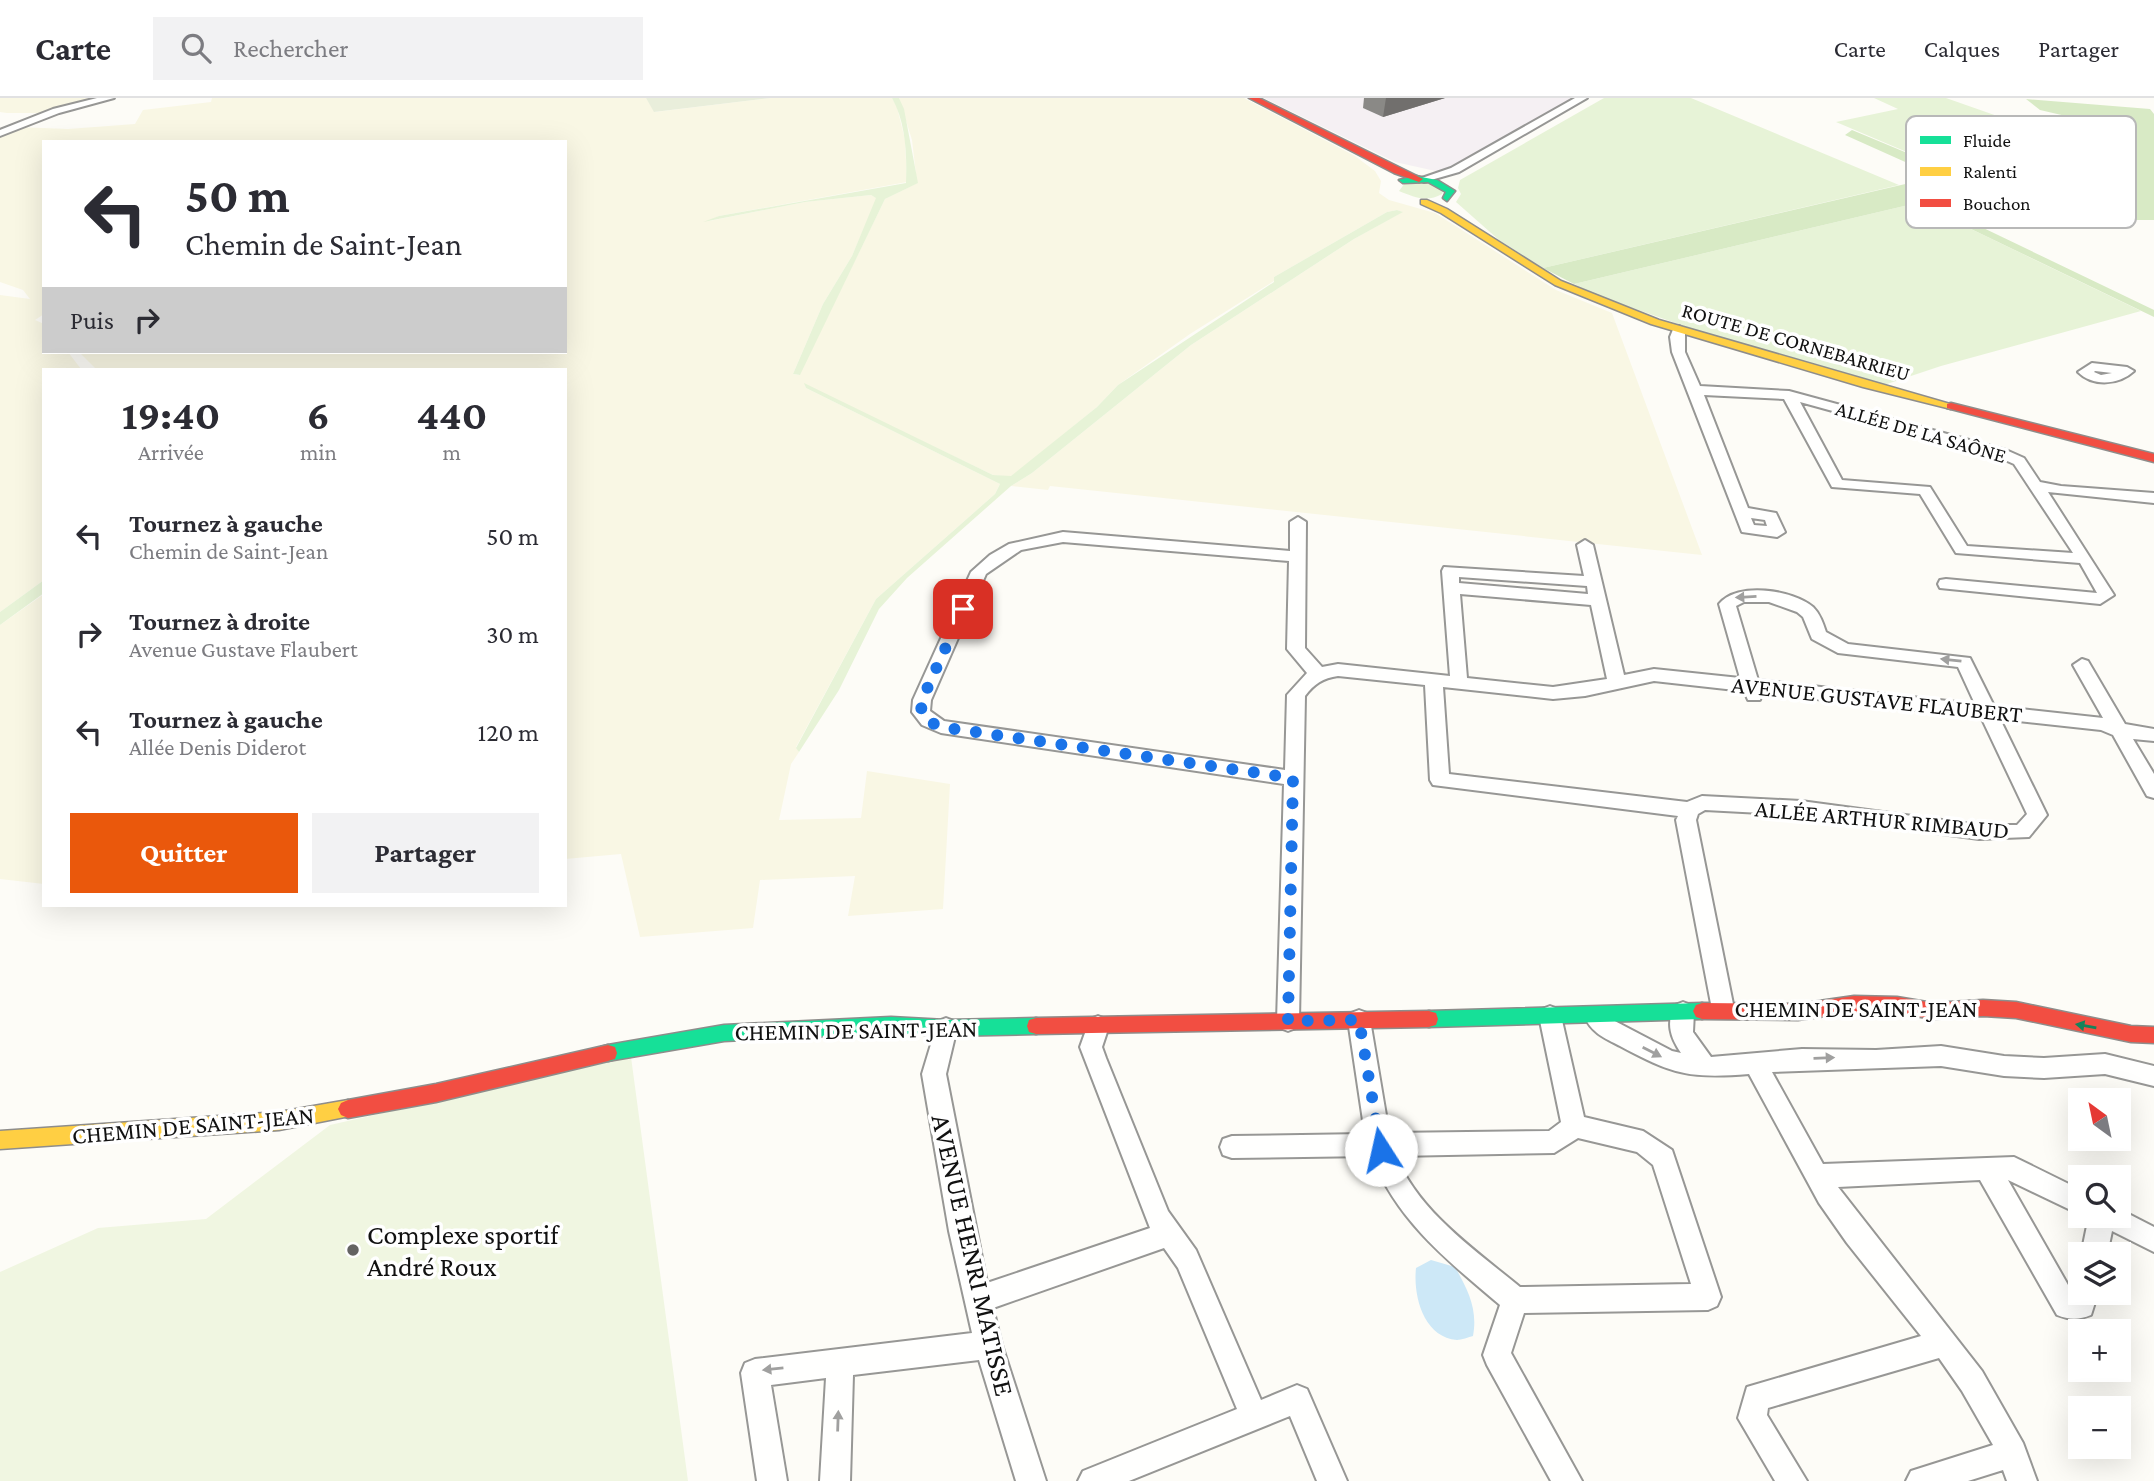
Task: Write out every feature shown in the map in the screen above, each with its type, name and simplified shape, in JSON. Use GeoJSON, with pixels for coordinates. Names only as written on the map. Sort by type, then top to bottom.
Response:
{"type":"FeatureCollection","features":[{"type":"Feature","properties":{"kind":"main road"},"geometry":{"type":"LineString","coordinates":[[1253,98],[1397,171],[1422,179],[1448,193]]}},
{"type":"Feature","properties":{"kind":"main road"},"geometry":{"type":"LineString","coordinates":[[1350,147],[1387,173],[1399,193],[1424,202],[1448,193]]}},
{"type":"Feature","properties":{"kind":"main road"},"geometry":{"type":"LineString","coordinates":[[1399,193],[1422,179]]}},
{"type":"Feature","properties":{"kind":"main road","name":"ROUTE DE CORNEBARRIEU"},"geometry":{"type":"LineString","coordinates":[[1448,193],[1477,231]]}},
{"type":"Feature","properties":{"kind":"main road","name":"ROUTE DE CORNEBARRIEU"},"geometry":{"type":"LineString","coordinates":[[1424,202],[1477,231],[1558,283],[1679,338],[1699,337],[1894,392],[2154,460]]}},
{"type":"Feature","properties":{"kind":"main road","name":"CHEMIN DE SAINT-JEAN"},"geometry":{"type":"LineString","coordinates":[[0,1140],[279,1121],[449,1090],[649,1044],[724,1033],[823,1027],[1098,1026],[1595,1016],[1629,1011],[1682,1012],[1723,1009],[1798,1012],[1854,1004],[1897,1005],[1933,1011],[1983,1008],[2016,1010],[2130,1034],[2154,1035]]}},
{"type":"Feature","properties":{"kind":"street"},"geometry":{"type":"LineString","coordinates":[[0,133],[56,111],[109,98]]}},
{"type":"Feature","properties":{"kind":"street"},"geometry":{"type":"LineString","coordinates":[[1422,179],[1455,170],[1583,98]]}},
{"type":"Feature","properties":{"kind":"street"},"geometry":{"type":"LineString","coordinates":[[1448,193],[1456,177],[1594,98]]}},
{"type":"Feature","properties":{"kind":"street"},"geometry":{"type":"LineString","coordinates":[[1679,338],[1695,390],[1742,512]]}},
{"type":"Feature","properties":{"kind":"street","name":"ALLÉE DE LA SAÔNE"},"geometry":{"type":"LineString","coordinates":[[1695,390],[1789,395],[2001,453],[2019,461],[2103,586],[2106,595],[2100,599],[1946,584]]}},
{"type":"Feature","properties":{"kind":"street"},"geometry":{"type":"LineString","coordinates":[[1789,395],[1837,484],[1925,490],[1962,550],[2085,559]]}},
{"type":"Feature","properties":{"kind":"street"},"geometry":{"type":"LineString","coordinates":[[2035,485],[2061,491],[2154,499]]}},
{"type":"Feature","properties":{"kind":"street"},"geometry":{"type":"LineString","coordinates":[[1288,1021],[1296,695],[1304,682],[1317,673],[1297,649],[1298,522]]}},
{"type":"Feature","properties":{"kind":"street"},"geometry":{"type":"LineString","coordinates":[[1293,778],[941,727],[928,721],[921,712],[922,700],[979,572],[1014,547],[1039,540],[1087,538],[1298,556]]}},
{"type":"Feature","properties":{"kind":"street"},"geometry":{"type":"LineString","coordinates":[[1585,545],[1598,600],[1626,681]]}},
{"type":"Feature","properties":{"kind":"street"},"geometry":{"type":"LineString","coordinates":[[1459,682],[1450,571],[1594,582]]}},
{"type":"Feature","properties":{"kind":"street"},"geometry":{"type":"LineString","coordinates":[[1451,588],[1598,600]]}},
{"type":"Feature","properties":{"kind":"street"},"geometry":{"type":"LineString","coordinates":[[1752,691],[1727,604],[1733,598],[1745,595],[1789,601],[1801,607],[1810,614],[1818,635],[1844,649],[1964,662],[1990,716]]}},
{"type":"Feature","properties":{"kind":"street"},"geometry":{"type":"LineString","coordinates":[[2082,666],[2154,791]]}},
{"type":"Feature","properties":{"kind":"street","name":"AVENUE GUSTAVE FLAUBERT"},"geometry":{"type":"LineString","coordinates":[[1317,673],[1338,670],[1553,693],[1585,690],[1626,681],[1656,686],[1752,691],[1990,716],[2109,734],[2119,730],[2154,734]]}},
{"type":"Feature","properties":{"kind":"street"},"geometry":{"type":"LineString","coordinates":[[1433,680],[1440,780],[1690,810],[1686,820],[1723,1009]]}},
{"type":"Feature","properties":{"kind":"street","name":"ALLÉE ARTHUR RIMBAUD"},"geometry":{"type":"LineString","coordinates":[[1690,810],[1702,803],[1801,808],[1872,816],[1912,825],[1979,832],[2022,832],[2037,815],[1990,716]]}},
{"type":"Feature","properties":{"kind":"street"},"geometry":{"type":"LineString","coordinates":[[1682,1012],[1681,1034],[1702,1065]]}},
{"type":"Feature","properties":{"kind":"street"},"geometry":{"type":"LineString","coordinates":[[1550,1016],[1574,1126]]}},
{"type":"Feature","properties":{"kind":"street","name":"CHEMIN DE SAINT-JEAN"},"geometry":{"type":"LineString","coordinates":[[1595,1016],[1601,1026],[1670,1061],[1702,1065],[1756,1065],[1802,1059],[1875,1060],[1941,1056],[2017,1067],[2105,1064],[2154,1076]]}},
{"type":"Feature","properties":{"kind":"street"},"geometry":{"type":"LineString","coordinates":[[1359,1020],[1380,1145],[1403,1193],[1448,1243],[1515,1300],[1709,1297],[1663,1158],[1643,1142],[1574,1126]]}},
{"type":"Feature","properties":{"kind":"street"},"geometry":{"type":"LineString","coordinates":[[1098,1026],[1091,1046],[1094,1058],[1160,1219],[1187,1259],[1254,1417]]}},
{"type":"Feature","properties":{"kind":"street","name":"AVENUE HENRI MATISSE"},"geometry":{"type":"LineString","coordinates":[[946,1028],[934,1074],[977,1300],[988,1345],[1031,1481]]}},
{"type":"Feature","properties":{"kind":"street"},"geometry":{"type":"LineString","coordinates":[[1756,1065],[1818,1176],[1856,1233],[1978,1390],[2013,1452],[2022,1481]]}},
{"type":"Feature","properties":{"kind":"street"},"geometry":{"type":"LineString","coordinates":[[1232,1147],[1554,1142],[1574,1126]]}},
{"type":"Feature","properties":{"kind":"street"},"geometry":{"type":"LineString","coordinates":[[1818,1176],[1987,1168],[2014,1170],[2068,1197]]}},
{"type":"Feature","properties":{"kind":"street"},"geometry":{"type":"LineString","coordinates":[[1987,1168],[2066,1306],[2082,1305]]}},
{"type":"Feature","properties":{"kind":"street"},"geometry":{"type":"LineString","coordinates":[[2131,1228],[2154,1240]]}},
{"type":"Feature","properties":{"kind":"street"},"geometry":{"type":"LineString","coordinates":[[977,1300],[1170,1234]]}},
{"type":"Feature","properties":{"kind":"street"},"geometry":{"type":"LineString","coordinates":[[1515,1300],[1497,1355],[1567,1481]]}},
{"type":"Feature","properties":{"kind":"street"},"geometry":{"type":"LineString","coordinates":[[1792,1481],[1752,1418],[1757,1397],[1943,1343]]}},
{"type":"Feature","properties":{"kind":"street"},"geometry":{"type":"LineString","coordinates":[[772,1481],[755,1373],[966,1350],[988,1345]]}},
{"type":"Feature","properties":{"kind":"street"},"geometry":{"type":"LineString","coordinates":[[835,1481],[841,1362]]}},
{"type":"Feature","properties":{"kind":"street"},"geometry":{"type":"LineString","coordinates":[[1093,1481],[1297,1399],[1332,1481]]}},
{"type":"Feature","properties":{"kind":"street"},"geometry":{"type":"LineString","coordinates":[[1922,1481],[2013,1452]]}},
{"type":"Feature","properties":{"kind":"shaded area"},"geometry":{"type":"Polygon","coordinates":[[[0,98],[95,98],[41,113],[7,113],[0,112],[0,98]]]}},
{"type":"Feature","properties":{"kind":"shaded area"},"geometry":{"type":"Polygon","coordinates":[[[212,98],[646,98],[655,112],[771,98],[892,98],[897,107],[905,140],[907,182],[719,216],[709,221],[805,202],[871,195],[877,198],[852,256],[823,304],[793,374],[799,375],[885,199],[917,183],[912,140],[899,98],[1244,98],[1355,156],[1375,171],[1381,181],[1379,193],[1389,200],[1435,213],[1556,290],[1612,313],[1702,555],[1050,486],[1048,490],[1011,486],[1032,473],[1191,345],[1354,239],[1402,212],[1397,210],[1387,212],[1274,277],[1274,281],[1190,334],[1118,385],[1097,407],[1011,477],[993,475],[805,385],[806,388],[1000,484],[995,494],[876,599],[796,747],[799,752],[791,764],[779,820],[861,818],[867,771],[950,784],[943,909],[848,916],[855,876],[760,880],[753,928],[640,937],[621,854],[567,859],[567,368],[95,368],[81,354],[567,354],[567,140],[42,140],[42,315],[35,320],[42,323],[42,354],[70,354],[80,368],[42,368],[42,581],[0,612],[0,295],[30,299],[23,290],[0,282],[0,136],[17,127],[68,129],[135,124],[143,110],[211,102],[212,98]]]}},
{"type":"Feature","properties":{"kind":"shaded area"},"geometry":{"type":"Polygon","coordinates":[[[1264,98],[1575,98],[1440,172],[1395,162],[1264,98]]]}},
{"type":"Feature","properties":{"kind":"shaded area"},"geometry":{"type":"Polygon","coordinates":[[[42,595],[42,884],[0,879],[0,625],[42,595]]]}},
{"type":"Feature","properties":{"kind":"green space"},"geometry":{"type":"Polygon","coordinates":[[[646,98],[771,98],[654,112],[646,98]]]}},
{"type":"Feature","properties":{"kind":"green space"},"geometry":{"type":"Polygon","coordinates":[[[892,98],[899,98],[904,109],[918,183],[885,199],[800,375],[793,374],[823,304],[852,256],[876,198],[871,195],[805,202],[703,222],[719,216],[906,183],[903,128],[892,98]]]}},
{"type":"Feature","properties":{"kind":"green space"},"geometry":{"type":"Polygon","coordinates":[[[1604,98],[1691,98],[1899,185],[1543,268],[1499,240],[1456,202],[1461,194],[1458,188],[1460,180],[1604,98]]]}},
{"type":"Feature","properties":{"kind":"green space"},"geometry":{"type":"Polygon","coordinates":[[[1874,98],[1946,98],[1997,116],[1906,116],[1906,152],[1836,122],[1898,109],[1874,98]]]}},
{"type":"Feature","properties":{"kind":"green space"},"geometry":{"type":"Polygon","coordinates":[[[2026,99],[2150,109],[2154,114],[2154,220],[2136,220],[2136,116],[2066,116],[2040,110],[2026,99]]]}},
{"type":"Feature","properties":{"kind":"green space"},"geometry":{"type":"Polygon","coordinates":[[[1852,130],[1906,152],[1906,162],[1845,135],[1852,130]]]}},
{"type":"Feature","properties":{"kind":"green space"},"geometry":{"type":"Polygon","coordinates":[[[1425,182],[1443,191],[1442,194],[1426,199],[1399,191],[1405,183],[1425,182]]]}},
{"type":"Feature","properties":{"kind":"green space"},"geometry":{"type":"Polygon","coordinates":[[[1906,184],[1906,206],[1574,284],[1543,268],[1906,184]]]}},
{"type":"Feature","properties":{"kind":"green space"},"geometry":{"type":"Polygon","coordinates":[[[1906,206],[1906,228],[1969,228],[2141,311],[1941,366],[1884,385],[1710,335],[1598,296],[1574,284],[1906,206]]]}},
{"type":"Feature","properties":{"kind":"green space"},"geometry":{"type":"Polygon","coordinates":[[[1387,212],[1403,212],[1354,239],[1191,345],[1032,473],[1011,486],[907,578],[879,609],[839,690],[799,752],[796,748],[876,599],[995,494],[1000,484],[806,388],[804,383],[993,475],[1011,476],[1097,407],[1118,385],[1274,282],[1274,277],[1387,212]]]}},
{"type":"Feature","properties":{"kind":"green space"},"geometry":{"type":"Polygon","coordinates":[[[1969,228],[1983,228],[2154,310],[2154,317],[1969,228]]]}},
{"type":"Feature","properties":{"kind":"green space"},"geometry":{"type":"Polygon","coordinates":[[[42,581],[42,594],[0,625],[0,612],[42,581]]]}},
{"type":"Feature","properties":{"kind":"green space","name":"Complexe sportif André Roux"},"geometry":{"type":"Polygon","coordinates":[[[631,1057],[688,1481],[0,1481],[0,1272],[98,1228],[206,1219],[330,1125],[631,1057]]]}},
{"type":"Feature","properties":{"kind":"water"},"geometry":{"type":"Polygon","coordinates":[[[1431,1260],[1455,1267],[1460,1275],[1473,1308],[1473,1336],[1457,1340],[1445,1337],[1428,1323],[1416,1290],[1416,1268],[1431,1260]]]}},
{"type":"Feature","properties":{"kind":"traffic: fast"},"geometry":{"type":"LineString","coordinates":[[1403,180],[1434,181],[1451,191],[1447,198]]}},
{"type":"Feature","properties":{"kind":"traffic: fast"},"geometry":{"type":"LineString","coordinates":[[1429,1019],[1702,1011]]}},
{"type":"Feature","properties":{"kind":"traffic: fast"},"geometry":{"type":"LineString","coordinates":[[608,1053],[724,1033],[891,1025],[946,1028],[1036,1026]]}},
{"type":"Feature","properties":{"kind":"traffic: slow"},"geometry":{"type":"LineString","coordinates":[[1424,202],[1444,211],[1558,283],[1655,322],[1867,385],[1951,406]]}},
{"type":"Feature","properties":{"kind":"traffic: slow"},"geometry":{"type":"LineString","coordinates":[[0,1140],[279,1121],[348,1109]]}},
{"type":"Feature","properties":{"kind":"traffic: jam"},"geometry":{"type":"LineString","coordinates":[[1253,98],[1397,171],[1419,179]]}},
{"type":"Feature","properties":{"kind":"traffic: jam"},"geometry":{"type":"LineString","coordinates":[[1951,406],[2154,458]]}},
{"type":"Feature","properties":{"kind":"traffic: jam"},"geometry":{"type":"LineString","coordinates":[[1702,1011],[1798,1012],[1854,1004],[1897,1005],[1933,1011],[1983,1008],[2016,1010],[2131,1034],[2154,1035]]}},
{"type":"Feature","properties":{"kind":"traffic: jam"},"geometry":{"type":"LineString","coordinates":[[1036,1026],[1429,1019]]}},
{"type":"Feature","properties":{"kind":"traffic: jam"},"geometry":{"type":"LineString","coordinates":[[348,1109],[436,1093],[608,1053]]}},
{"type":"Feature","properties":{"kind":"place","name":"Complexe sportif André Roux"},"geometry":{"type":"Point","coordinates":[353,1250]}},
{"type":"Feature","properties":{"kind":"route"},"geometry":{"type":"LineString","coordinates":[[963,609],[922,700],[921,712],[928,721],[941,727],[1293,778],[1288,1021],[1359,1020],[1381,1150]]}}]}
